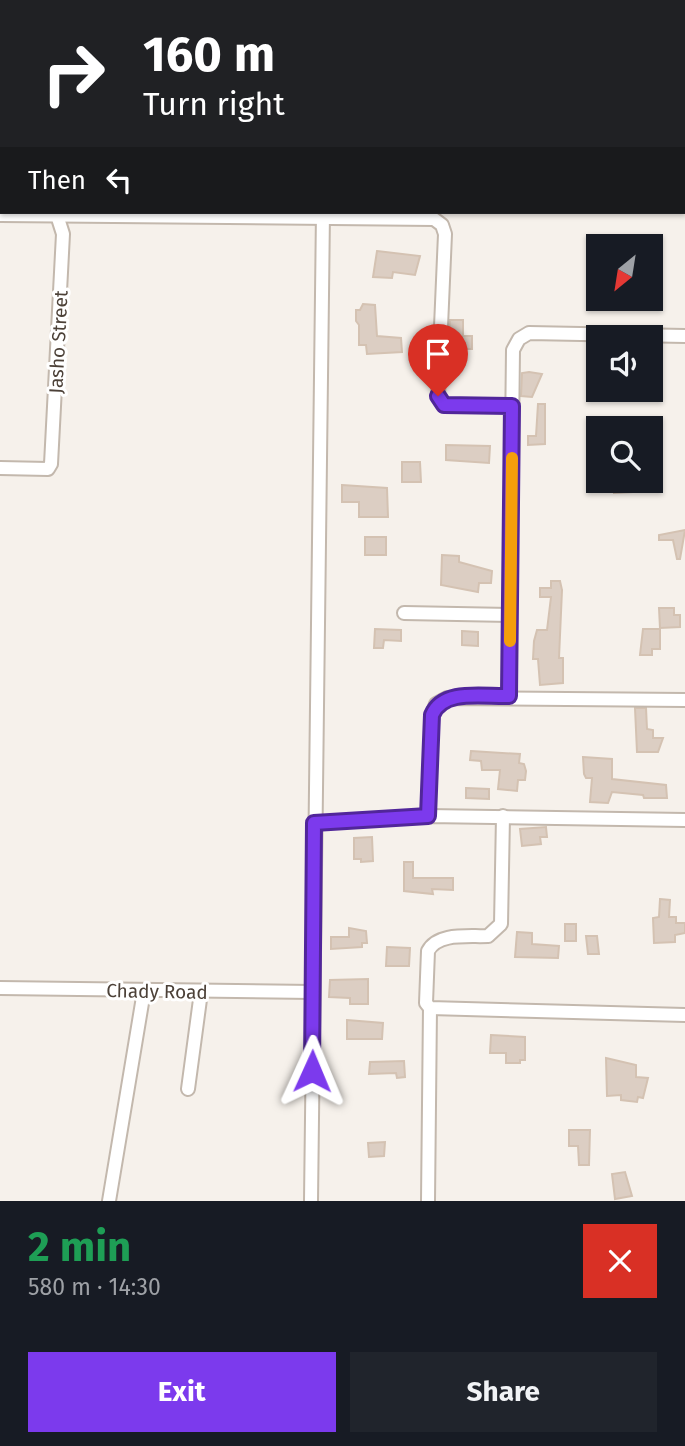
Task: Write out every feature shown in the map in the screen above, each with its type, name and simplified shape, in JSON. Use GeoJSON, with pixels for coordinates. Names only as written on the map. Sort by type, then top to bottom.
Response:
{"type":"FeatureCollection","features":[{"type":"Feature","properties":{"kind":"street"},"geometry":{"type":"LineString","coordinates":[[0,215],[28,214]]}},
{"type":"Feature","properties":{"kind":"street","name":"Jasho Street"},"geometry":{"type":"LineString","coordinates":[[0,468],[48,469],[51,464],[63,234],[56,214]]}},
{"type":"Feature","properties":{"kind":"street"},"geometry":{"type":"LineString","coordinates":[[311,1201],[323,214],[434,219],[442,225],[445,234],[438,396],[444,405],[454,407],[512,406]]}},
{"type":"Feature","properties":{"kind":"street"},"geometry":{"type":"LineString","coordinates":[[509,696],[513,349],[519,339],[529,333],[685,336]]}},
{"type":"Feature","properties":{"kind":"street"},"geometry":{"type":"LineString","coordinates":[[404,613],[510,615]]}},
{"type":"Feature","properties":{"kind":"street"},"geometry":{"type":"LineString","coordinates":[[428,816],[432,715],[436,704],[447,698],[509,696],[685,701]]}},
{"type":"Feature","properties":{"kind":"street"},"geometry":{"type":"LineString","coordinates":[[314,823],[428,816],[685,820]]}},
{"type":"Feature","properties":{"kind":"street"},"geometry":{"type":"LineString","coordinates":[[428,1201],[428,951],[431,944],[440,939],[488,936],[500,924],[503,816]]}},
{"type":"Feature","properties":{"kind":"street","name":"Chady Road"},"geometry":{"type":"LineString","coordinates":[[0,988],[313,992]]}},
{"type":"Feature","properties":{"kind":"street"},"geometry":{"type":"LineString","coordinates":[[109,1201],[144,991]]}},
{"type":"Feature","properties":{"kind":"street"},"geometry":{"type":"LineString","coordinates":[[188,1088],[201,992]]}},
{"type":"Feature","properties":{"kind":"street"},"geometry":{"type":"LineString","coordinates":[[429,1008],[685,1015]]}},
{"type":"Feature","properties":{"kind":"building"},"geometry":{"type":"Polygon","coordinates":[[[377,251],[420,256],[415,275],[393,272],[392,278],[373,277],[377,251]]]}},
{"type":"Feature","properties":{"kind":"building"},"geometry":{"type":"Polygon","coordinates":[[[363,304],[375,305],[377,336],[401,338],[402,352],[367,354],[366,345],[359,345],[356,310],[360,310],[363,304]]]}},
{"type":"Feature","properties":{"kind":"building"},"geometry":{"type":"Polygon","coordinates":[[[450,320],[463,320],[463,336],[472,336],[472,349],[463,349],[463,357],[448,357],[450,320]]]}},
{"type":"Feature","properties":{"kind":"building"},"geometry":{"type":"Polygon","coordinates":[[[522,373],[542,374],[532,397],[521,396],[522,373]]]}},
{"type":"Feature","properties":{"kind":"building"},"geometry":{"type":"Polygon","coordinates":[[[538,404],[545,404],[545,444],[528,445],[528,436],[536,436],[538,404]]]}},
{"type":"Feature","properties":{"kind":"building"},"geometry":{"type":"Polygon","coordinates":[[[446,445],[490,446],[489,463],[446,460],[446,445]]]}},
{"type":"Feature","properties":{"kind":"building"},"geometry":{"type":"Polygon","coordinates":[[[402,462],[420,462],[421,482],[402,482],[402,462]]]}},
{"type":"Feature","properties":{"kind":"building"},"geometry":{"type":"Polygon","coordinates":[[[342,485],[387,488],[388,517],[359,517],[359,502],[342,502],[342,485]]]}},
{"type":"Feature","properties":{"kind":"building"},"geometry":{"type":"Polygon","coordinates":[[[685,530],[680,559],[677,559],[673,540],[659,540],[659,535],[685,530]]]}},
{"type":"Feature","properties":{"kind":"building"},"geometry":{"type":"Polygon","coordinates":[[[365,537],[386,537],[386,555],[365,555],[365,537]]]}},
{"type":"Feature","properties":{"kind":"building"},"geometry":{"type":"Polygon","coordinates":[[[442,555],[459,556],[459,562],[492,571],[491,583],[479,583],[478,592],[441,585],[442,555]]]}},
{"type":"Feature","properties":{"kind":"building"},"geometry":{"type":"Polygon","coordinates":[[[551,581],[560,581],[562,590],[559,658],[563,658],[563,683],[540,685],[538,659],[533,659],[534,641],[537,630],[547,630],[551,597],[540,597],[540,588],[551,588],[551,581]]]}},
{"type":"Feature","properties":{"kind":"building"},"geometry":{"type":"Polygon","coordinates":[[[659,608],[674,608],[674,615],[680,615],[680,627],[660,628],[659,608]]]}},
{"type":"Feature","properties":{"kind":"building"},"geometry":{"type":"Polygon","coordinates":[[[375,629],[401,630],[401,641],[384,640],[383,648],[374,648],[375,629]]]}},
{"type":"Feature","properties":{"kind":"building"},"geometry":{"type":"Polygon","coordinates":[[[643,629],[660,629],[660,649],[652,649],[652,655],[640,655],[643,629]]]}},
{"type":"Feature","properties":{"kind":"building"},"geometry":{"type":"Polygon","coordinates":[[[462,631],[478,632],[478,646],[462,645],[462,631]]]}},
{"type":"Feature","properties":{"kind":"building"},"geometry":{"type":"Polygon","coordinates":[[[635,708],[646,708],[647,729],[653,730],[653,738],[663,738],[658,752],[637,752],[635,708]]]}},
{"type":"Feature","properties":{"kind":"building"},"geometry":{"type":"Polygon","coordinates":[[[471,751],[520,754],[519,763],[524,764],[526,771],[525,780],[518,780],[517,791],[498,789],[500,770],[482,770],[481,761],[470,760],[471,751]]]}},
{"type":"Feature","properties":{"kind":"building"},"geometry":{"type":"Polygon","coordinates":[[[583,757],[612,759],[612,779],[666,785],[667,798],[644,798],[643,795],[612,792],[608,803],[590,802],[592,778],[586,778],[584,774],[583,757]]]}},
{"type":"Feature","properties":{"kind":"building"},"geometry":{"type":"Polygon","coordinates":[[[466,788],[489,789],[489,799],[466,798],[466,788]]]}},
{"type":"Feature","properties":{"kind":"building"},"geometry":{"type":"Polygon","coordinates":[[[546,827],[547,837],[540,837],[541,844],[522,846],[520,829],[546,827]]]}},
{"type":"Feature","properties":{"kind":"building"},"geometry":{"type":"Polygon","coordinates":[[[372,837],[373,861],[361,862],[361,859],[354,859],[354,838],[372,837]]]}},
{"type":"Feature","properties":{"kind":"building"},"geometry":{"type":"Polygon","coordinates":[[[404,862],[413,862],[413,878],[453,878],[453,890],[432,889],[433,894],[404,891],[404,862]]]}},
{"type":"Feature","properties":{"kind":"building"},"geometry":{"type":"Polygon","coordinates":[[[660,899],[670,900],[669,917],[676,917],[676,923],[685,923],[685,933],[675,935],[675,942],[654,943],[653,918],[659,917],[660,899]]]}},
{"type":"Feature","properties":{"kind":"building"},"geometry":{"type":"Polygon","coordinates":[[[565,924],[576,924],[576,941],[565,941],[565,924]]]}},
{"type":"Feature","properties":{"kind":"building"},"geometry":{"type":"Polygon","coordinates":[[[349,928],[366,931],[367,943],[362,943],[362,947],[331,949],[331,937],[349,937],[349,928]]]}},
{"type":"Feature","properties":{"kind":"building"},"geometry":{"type":"Polygon","coordinates":[[[517,932],[532,933],[532,944],[559,946],[558,958],[515,957],[517,932]]]}},
{"type":"Feature","properties":{"kind":"building"},"geometry":{"type":"Polygon","coordinates":[[[586,936],[597,936],[599,954],[588,954],[586,936]]]}},
{"type":"Feature","properties":{"kind":"building"},"geometry":{"type":"Polygon","coordinates":[[[387,947],[410,948],[409,966],[386,966],[387,947]]]}},
{"type":"Feature","properties":{"kind":"building"},"geometry":{"type":"Polygon","coordinates":[[[368,979],[368,1004],[350,1004],[350,998],[329,997],[330,980],[368,979]]]}},
{"type":"Feature","properties":{"kind":"building"},"geometry":{"type":"Polygon","coordinates":[[[347,1020],[383,1023],[382,1039],[347,1039],[347,1020]]]}},
{"type":"Feature","properties":{"kind":"building"},"geometry":{"type":"Polygon","coordinates":[[[491,1035],[525,1037],[525,1060],[520,1060],[520,1063],[506,1063],[506,1053],[490,1053],[491,1035]]]}},
{"type":"Feature","properties":{"kind":"building"},"geometry":{"type":"Polygon","coordinates":[[[606,1058],[636,1065],[636,1077],[648,1078],[643,1098],[638,1097],[637,1102],[621,1100],[621,1095],[607,1096],[606,1058]]]}},
{"type":"Feature","properties":{"kind":"building"},"geometry":{"type":"Polygon","coordinates":[[[404,1061],[405,1077],[397,1078],[396,1073],[369,1074],[370,1062],[404,1061]]]}},
{"type":"Feature","properties":{"kind":"building"},"geometry":{"type":"Polygon","coordinates":[[[569,1130],[590,1130],[589,1165],[579,1165],[578,1146],[569,1146],[569,1130]]]}},
{"type":"Feature","properties":{"kind":"building"},"geometry":{"type":"Polygon","coordinates":[[[385,1142],[384,1156],[369,1157],[368,1143],[385,1142]]]}},
{"type":"Feature","properties":{"kind":"building"},"geometry":{"type":"Polygon","coordinates":[[[625,1172],[632,1196],[615,1199],[612,1174],[625,1172]]]}},
{"type":"Feature","properties":{"kind":"slow traffic"},"geometry":{"type":"LineString","coordinates":[[510,641],[512,458]]}},
{"type":"Feature","properties":{"kind":"route"},"geometry":{"type":"LineString","coordinates":[[312,1071],[314,823],[428,816],[432,715],[436,704],[447,698],[509,696],[512,406],[454,407],[444,405],[438,396]]}}]}
